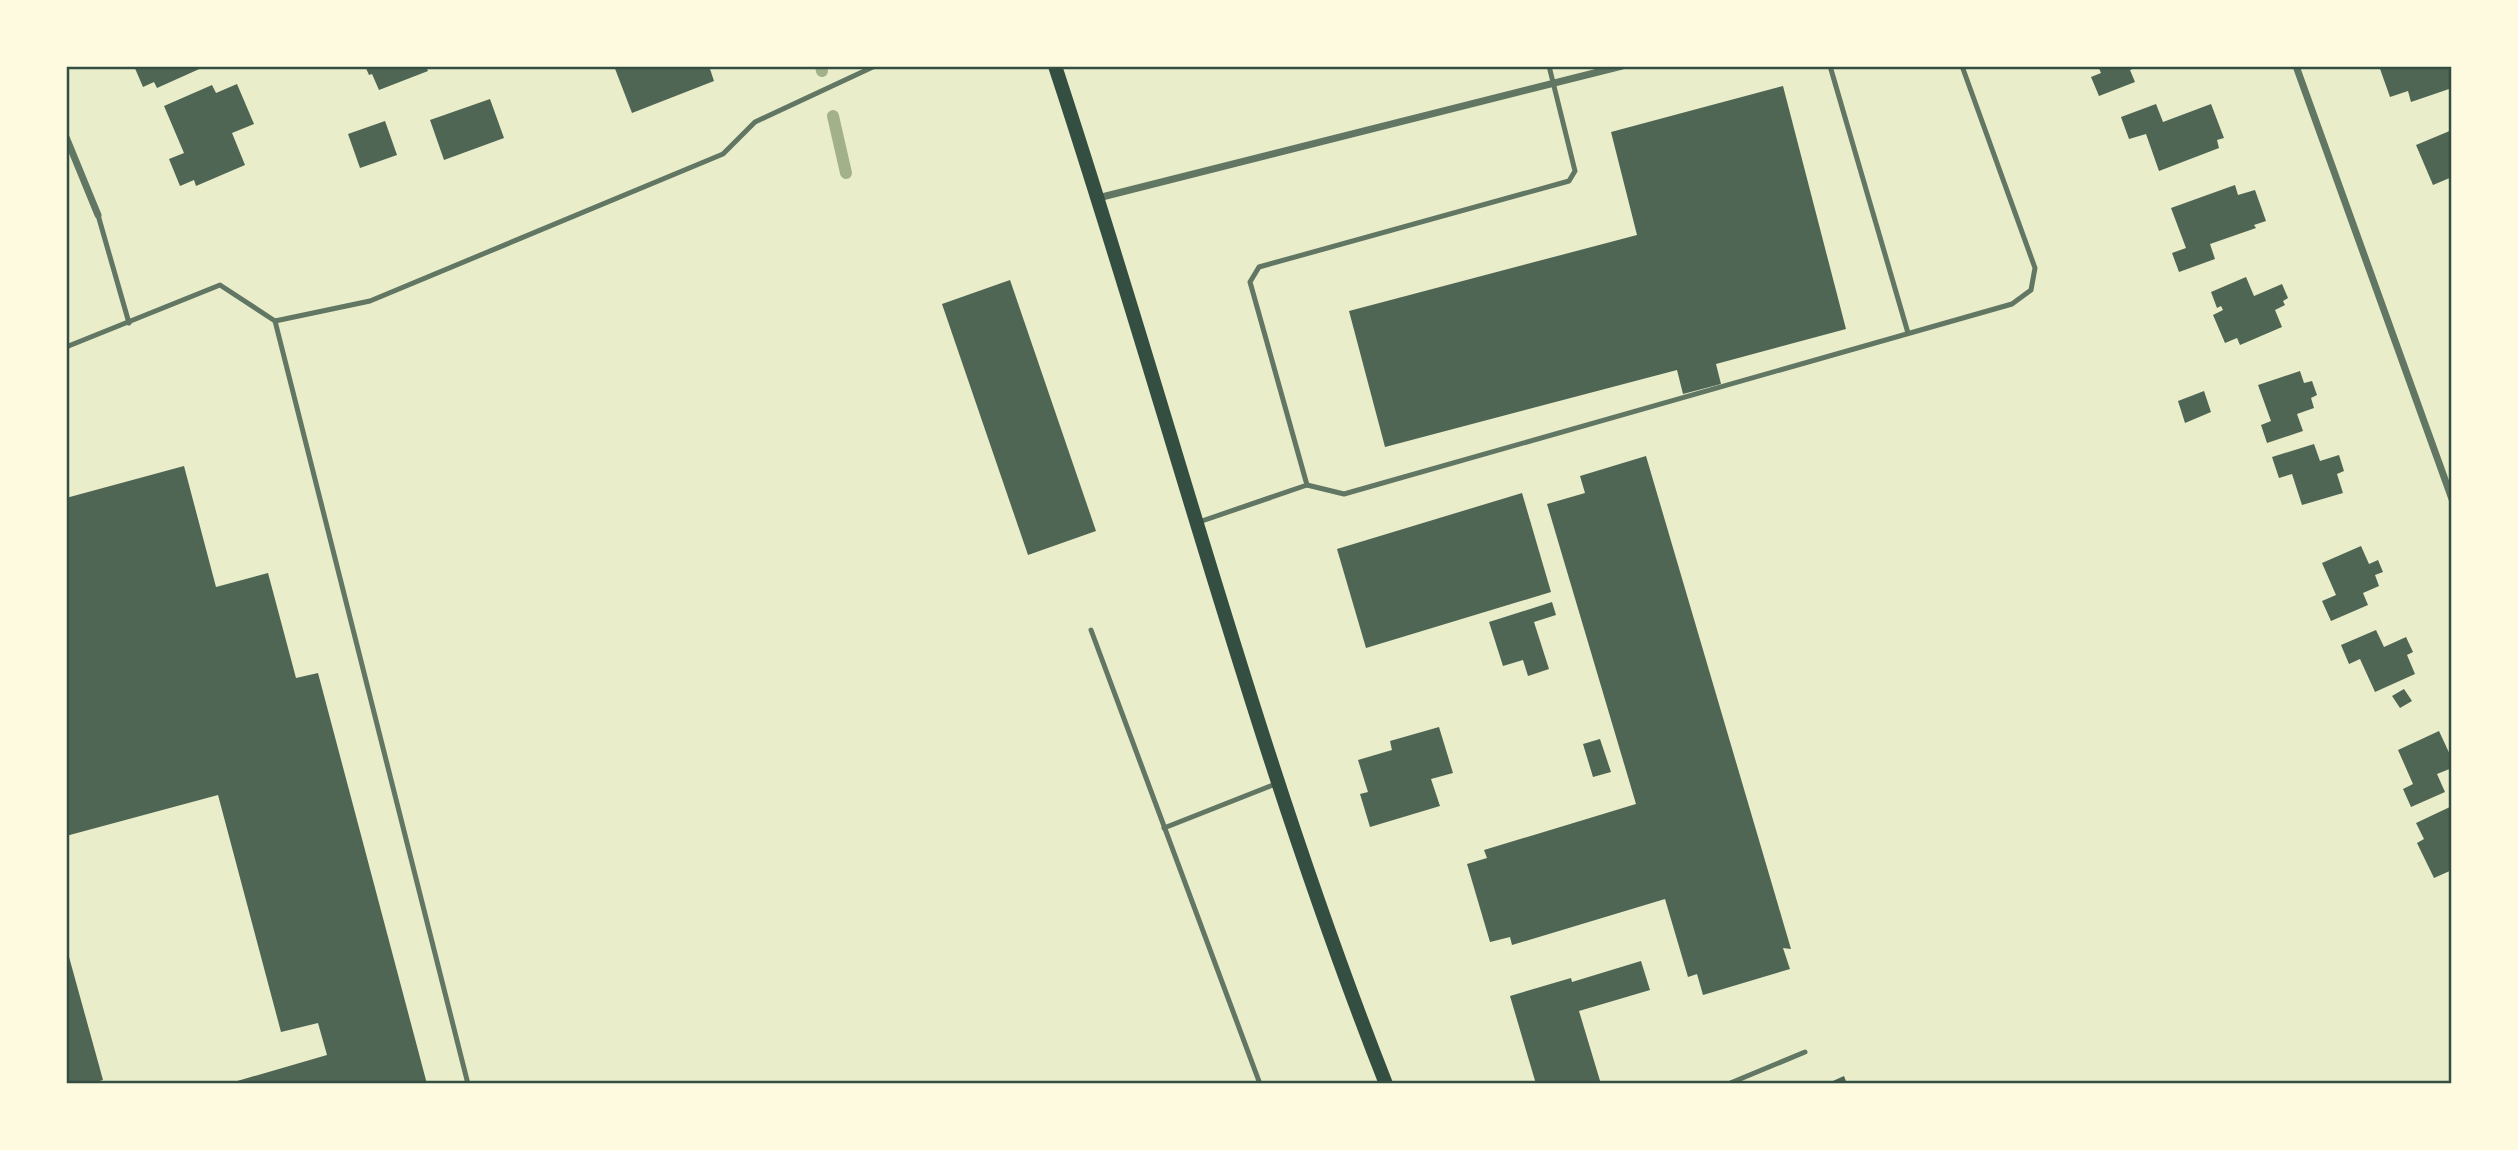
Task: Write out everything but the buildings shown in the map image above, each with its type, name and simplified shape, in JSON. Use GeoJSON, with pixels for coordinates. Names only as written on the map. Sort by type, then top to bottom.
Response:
{"type":"FeatureCollection","features":[{"type":"Feature","properties":{"kind":"main road"},"geometry":{"type":"LineString","coordinates":[[1055,66],[1278,783],[1386,1083]]}},
{"type":"Feature","properties":{"kind":"street"},"geometry":{"type":"LineString","coordinates":[[1098,198],[1622,66]]}},
{"type":"Feature","properties":{"kind":"street"},"geometry":{"type":"LineString","coordinates":[[2296,66],[2452,499]]}},
{"type":"Feature","properties":{"kind":"street"},"geometry":{"type":"LineString","coordinates":[[66,137],[98,215]]}},
{"type":"Feature","properties":{"kind":"lane"},"geometry":{"type":"LineString","coordinates":[[275,321],[370,301],[723,154],[755,122],[875,66]]}},
{"type":"Feature","properties":{"kind":"lane"},"geometry":{"type":"LineString","coordinates":[[1307,485],[1250,282],[1259,267],[1569,181],[1575,172],[1549,66]]}},
{"type":"Feature","properties":{"kind":"lane"},"geometry":{"type":"LineString","coordinates":[[1830,66],[1908,333]]}},
{"type":"Feature","properties":{"kind":"lane"},"geometry":{"type":"LineString","coordinates":[[1196,523],[1307,485],[1344,494],[2012,304],[2031,289],[2035,268],[1962,66]]}},
{"type":"Feature","properties":{"kind":"lane"},"geometry":{"type":"LineString","coordinates":[[98,215],[129,323]]}},
{"type":"Feature","properties":{"kind":"lane"},"geometry":{"type":"LineString","coordinates":[[66,347],[220,285],[275,321],[468,1083]]}},
{"type":"Feature","properties":{"kind":"lane"},"geometry":{"type":"LineString","coordinates":[[1091,630],[1260,1083]]}},
{"type":"Feature","properties":{"kind":"lane"},"geometry":{"type":"LineString","coordinates":[[1164,828],[1278,783]]}},
{"type":"Feature","properties":{"kind":"lane"},"geometry":{"type":"LineString","coordinates":[[1728,1083],[1805,1052]]}},
{"type":"Feature","properties":{"kind":"waterway"},"geometry":{"type":"LineString","coordinates":[[821,66],[822,71]]}},
{"type":"Feature","properties":{"kind":"waterway"},"geometry":{"type":"LineString","coordinates":[[833,116],[846,173]]}}]}
